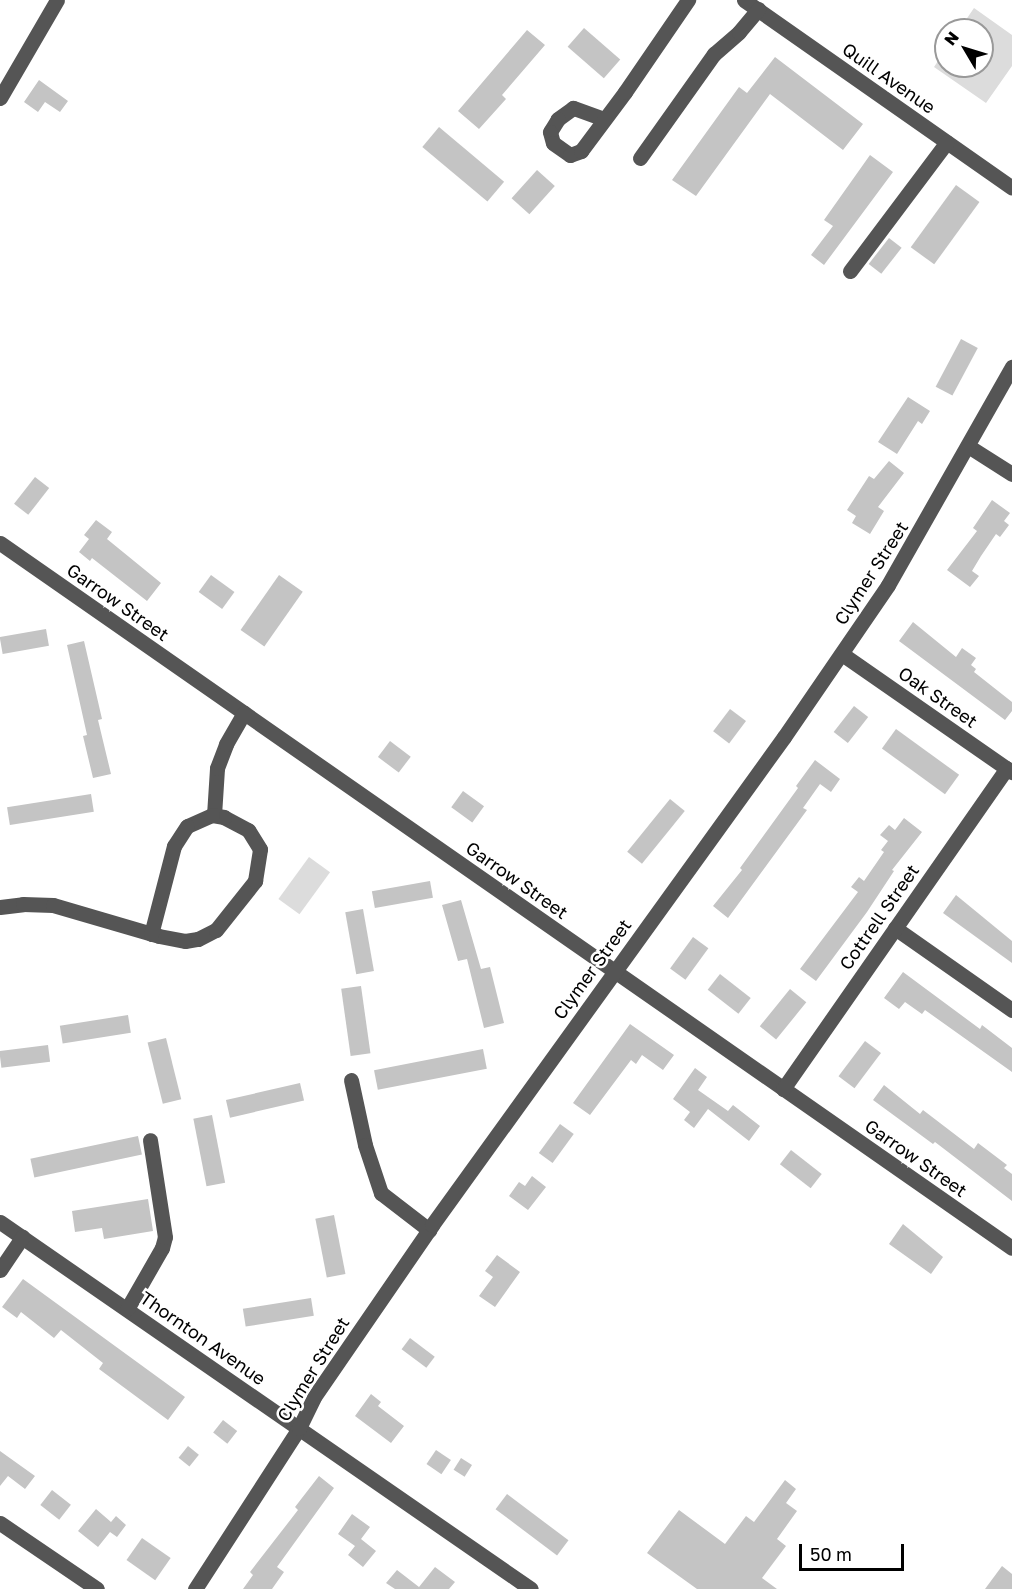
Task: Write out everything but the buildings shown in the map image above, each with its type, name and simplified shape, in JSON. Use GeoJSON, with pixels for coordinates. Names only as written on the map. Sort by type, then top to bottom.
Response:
{"type":"FeatureCollection","features":[{"type":"Feature","properties":{"kind":"street"},"geometry":{"type":"LineString","coordinates":[[0,98],[57,0]]}},
{"type":"Feature","properties":{"kind":"street"},"geometry":{"type":"LineString","coordinates":[[604,119],[688,0]]}},
{"type":"Feature","properties":{"kind":"street","name":"Quill Avenue"},"geometry":{"type":"LineString","coordinates":[[744,0],[1012,188]]}},
{"type":"Feature","properties":{"kind":"street"},"geometry":{"type":"LineString","coordinates":[[640,158],[714,54],[739,32],[758,9]]}},
{"type":"Feature","properties":{"kind":"street"},"geometry":{"type":"LineString","coordinates":[[850,271],[947,142]]}},
{"type":"Feature","properties":{"kind":"street","name":"Clymer Street"},"geometry":{"type":"LineString","coordinates":[[195,1589],[299,1428],[314,1397],[429,1230],[842,654],[911,550],[1012,368]]}},
{"type":"Feature","properties":{"kind":"street"},"geometry":{"type":"LineString","coordinates":[[968,446],[1012,474]]}},
{"type":"Feature","properties":{"kind":"street","name":"Garrow Street"},"geometry":{"type":"LineString","coordinates":[[0,543],[1012,1248]]}},
{"type":"Feature","properties":{"kind":"street","name":"Oak Street"},"geometry":{"type":"LineString","coordinates":[[842,654],[1010,770]]}},
{"type":"Feature","properties":{"kind":"street"},"geometry":{"type":"LineString","coordinates":[[214,815],[217,768],[225,744],[244,713]]}},
{"type":"Feature","properties":{"kind":"street","name":"Cottrell Street"},"geometry":{"type":"LineString","coordinates":[[783,1089],[895,928],[1010,770]]}},
{"type":"Feature","properties":{"kind":"street"},"geometry":{"type":"LineString","coordinates":[[0,907],[23,904],[53,905],[151,934],[185,941],[207,936],[226,919],[255,881],[260,849],[255,838],[237,822],[214,815],[187,826],[178,836],[151,934]]}},
{"type":"Feature","properties":{"kind":"street"},"geometry":{"type":"LineString","coordinates":[[895,928],[1012,1010]]}},
{"type":"Feature","properties":{"kind":"street"},"geometry":{"type":"LineString","coordinates":[[351,1080],[365,1145],[381,1193],[429,1230]]}},
{"type":"Feature","properties":{"kind":"street"},"geometry":{"type":"LineString","coordinates":[[127,1310],[162,1248],[165,1237],[150,1140]]}},
{"type":"Feature","properties":{"kind":"street","name":"Thornton Avenue"},"geometry":{"type":"LineString","coordinates":[[0,1222],[531,1589]]}},
{"type":"Feature","properties":{"kind":"street"},"geometry":{"type":"LineString","coordinates":[[0,1270],[22,1237]]}},
{"type":"Feature","properties":{"kind":"street"},"geometry":{"type":"LineString","coordinates":[[0,1522],[97,1589]]}},
{"type":"Feature","properties":{"kind":"shaded area"},"geometry":{"type":"Polygon","coordinates":[[[974,8],[988,18],[967,18],[974,8]]]}},
{"type":"Feature","properties":{"kind":"shaded area"},"geometry":{"type":"Polygon","coordinates":[[[994,22],[1012,35],[1012,66],[986,103],[950,78],[994,78],[994,22]]]}},
{"type":"Feature","properties":{"kind":"shaded area"},"geometry":{"type":"Polygon","coordinates":[[[309,857],[330,872],[299,914],[278,899],[309,857]]]}}]}
